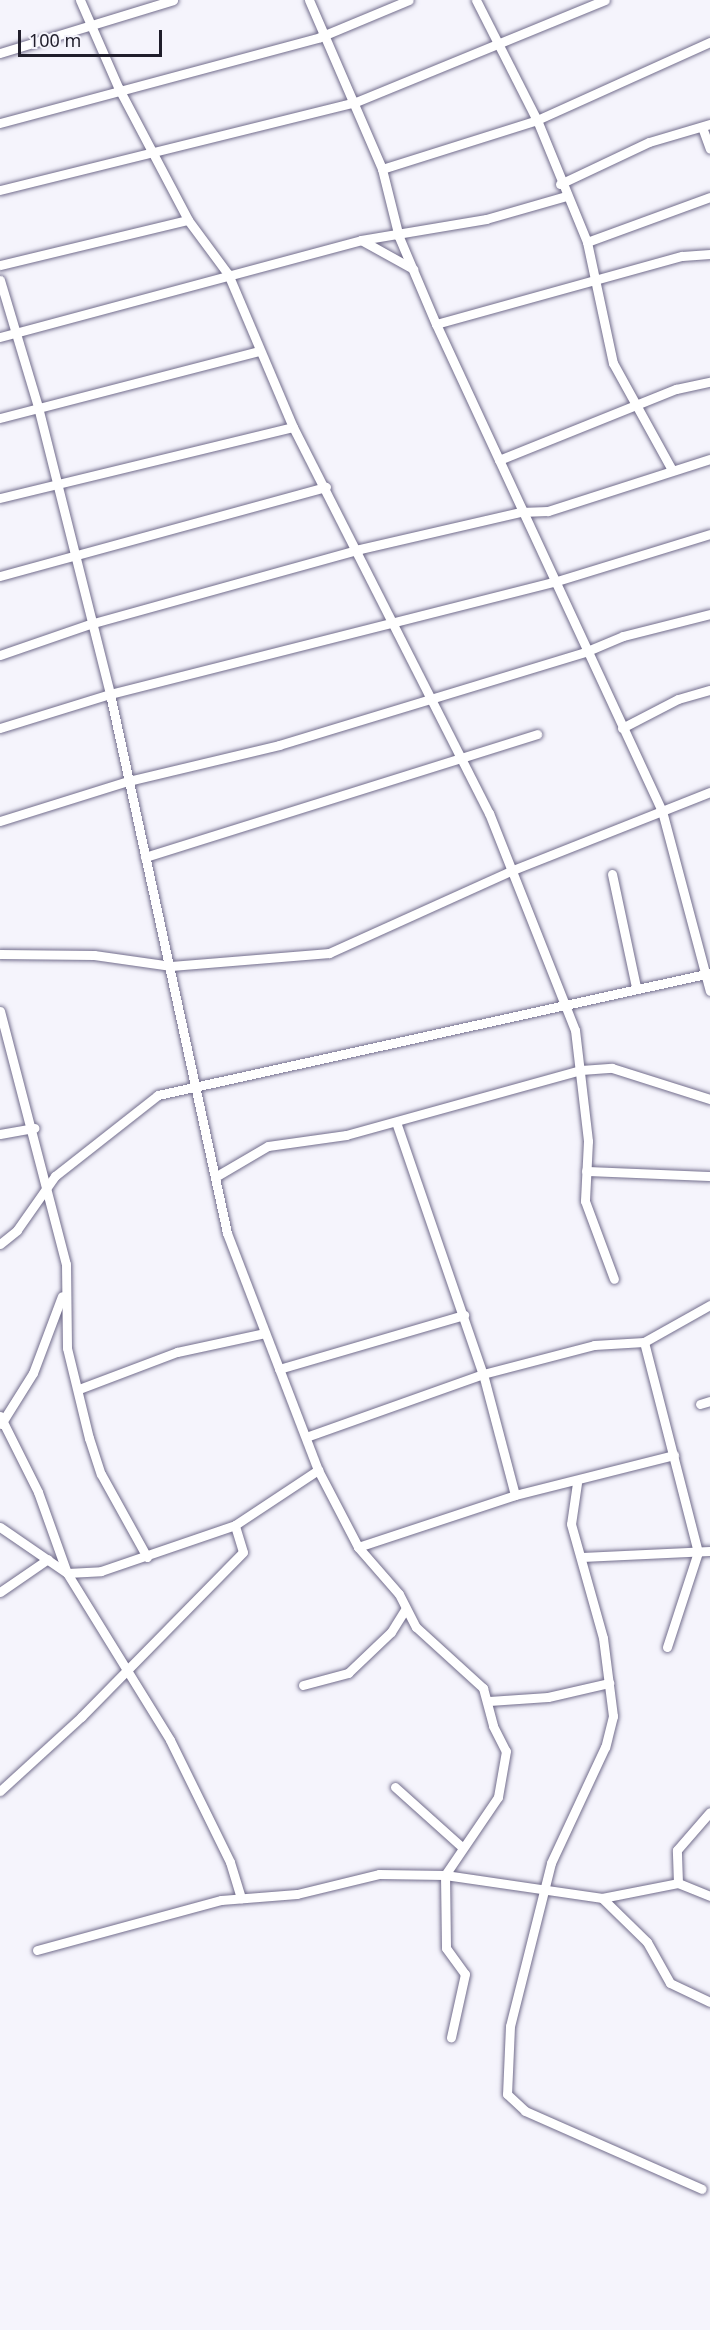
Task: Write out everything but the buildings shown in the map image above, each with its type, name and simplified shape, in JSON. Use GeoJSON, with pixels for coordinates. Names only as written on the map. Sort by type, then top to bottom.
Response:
{"type":"FeatureCollection","features":[{"type":"Feature","properties":{"kind":"street"},"geometry":{"type":"LineString","coordinates":[[80,0],[94,25],[118,87],[188,220],[228,274],[293,427],[396,620],[464,760],[513,870],[563,1005],[575,1030],[581,1070],[587,1213],[614,1279]]}},
{"type":"Feature","properties":{"kind":"street"},"geometry":{"type":"LineString","coordinates":[[0,53],[173,0]]}},
{"type":"Feature","properties":{"kind":"street"},"geometry":{"type":"LineString","coordinates":[[309,0],[321,37],[356,102],[382,169],[399,237],[436,324],[499,460],[520,512],[662,811],[708,974],[710,991]]}},
{"type":"Feature","properties":{"kind":"street"},"geometry":{"type":"LineString","coordinates":[[0,123],[118,87],[321,37],[409,0]]}},
{"type":"Feature","properties":{"kind":"street"},"geometry":{"type":"LineString","coordinates":[[476,0],[537,120],[560,184],[586,242],[597,282],[613,363],[671,468]]}},
{"type":"Feature","properties":{"kind":"street"},"geometry":{"type":"LineString","coordinates":[[0,190],[152,149],[356,102],[605,0]]}},
{"type":"Feature","properties":{"kind":"street"},"geometry":{"type":"LineString","coordinates":[[382,169],[537,120],[710,42]]}},
{"type":"Feature","properties":{"kind":"street"},"geometry":{"type":"LineString","coordinates":[[560,184],[649,142],[706,126],[710,149]]}},
{"type":"Feature","properties":{"kind":"street"},"geometry":{"type":"LineString","coordinates":[[0,337],[361,240],[399,237],[566,196]]}},
{"type":"Feature","properties":{"kind":"street"},"geometry":{"type":"LineString","coordinates":[[586,242],[710,198]]}},
{"type":"Feature","properties":{"kind":"street"},"geometry":{"type":"LineString","coordinates":[[0,265],[188,220]]}},
{"type":"Feature","properties":{"kind":"street"},"geometry":{"type":"LineString","coordinates":[[361,240],[413,269]]}},
{"type":"Feature","properties":{"kind":"street"},"geometry":{"type":"LineString","coordinates":[[436,324],[710,254]]}},
{"type":"Feature","properties":{"kind":"street"},"geometry":{"type":"LineString","coordinates":[[0,280],[38,407],[71,555],[110,694],[171,966],[227,1233],[318,1470],[358,1547],[399,1594],[405,1610],[416,1627],[483,1688],[489,1701],[493,1726],[506,1751],[506,1778],[445,1875],[446,1948],[465,1981],[451,2037]]}},
{"type":"Feature","properties":{"kind":"street"},"geometry":{"type":"LineString","coordinates":[[0,418],[260,351]]}},
{"type":"Feature","properties":{"kind":"street"},"geometry":{"type":"LineString","coordinates":[[499,460],[637,405],[710,382]]}},
{"type":"Feature","properties":{"kind":"street"},"geometry":{"type":"LineString","coordinates":[[0,498],[56,482],[293,427]]}},
{"type":"Feature","properties":{"kind":"street"},"geometry":{"type":"LineString","coordinates":[[0,656],[90,624],[360,549],[520,512],[548,511],[671,468],[710,459]]}},
{"type":"Feature","properties":{"kind":"street"},"geometry":{"type":"LineString","coordinates":[[0,576],[326,487]]}},
{"type":"Feature","properties":{"kind":"street"},"geometry":{"type":"LineString","coordinates":[[0,728],[110,694],[554,582],[710,534]]}},
{"type":"Feature","properties":{"kind":"street"},"geometry":{"type":"LineString","coordinates":[[0,821],[128,781],[279,745],[585,652],[623,636],[710,614]]}},
{"type":"Feature","properties":{"kind":"street"},"geometry":{"type":"LineString","coordinates":[[622,728],[678,699],[710,690]]}},
{"type":"Feature","properties":{"kind":"street"},"geometry":{"type":"LineString","coordinates":[[145,858],[464,760],[537,734]]}},
{"type":"Feature","properties":{"kind":"street"},"geometry":{"type":"LineString","coordinates":[[0,954],[94,955],[171,966],[329,953],[513,870],[710,792]]}},
{"type":"Feature","properties":{"kind":"street"},"geometry":{"type":"LineString","coordinates":[[612,874],[636,987]]}},
{"type":"Feature","properties":{"kind":"street"},"geometry":{"type":"LineString","coordinates":[[0,1244],[48,1187],[134,1109],[158,1095],[195,1084],[563,1005],[636,987],[708,974]]}},
{"type":"Feature","properties":{"kind":"street"},"geometry":{"type":"LineString","coordinates":[[0,1011],[34,1128],[66,1264],[64,1291],[67,1348],[101,1474],[147,1557]]}},
{"type":"Feature","properties":{"kind":"street"},"geometry":{"type":"LineString","coordinates":[[215,1178],[268,1146],[396,1122],[581,1070],[612,1068],[710,1099]]}},
{"type":"Feature","properties":{"kind":"street"},"geometry":{"type":"LineString","coordinates":[[396,1122],[483,1374],[515,1495]]}},
{"type":"Feature","properties":{"kind":"street"},"geometry":{"type":"LineString","coordinates":[[0,1134],[34,1128]]}},
{"type":"Feature","properties":{"kind":"street"},"geometry":{"type":"LineString","coordinates":[[586,1171],[710,1176]]}},
{"type":"Feature","properties":{"kind":"street"},"geometry":{"type":"LineString","coordinates":[[64,1291],[33,1373],[1,1420],[38,1492],[67,1574],[170,1740],[230,1862],[241,1898]]}},
{"type":"Feature","properties":{"kind":"street"},"geometry":{"type":"LineString","coordinates":[[306,1437],[483,1374],[594,1345],[644,1342],[710,1305]]}},
{"type":"Feature","properties":{"kind":"street"},"geometry":{"type":"LineString","coordinates":[[279,1369],[464,1315]]}},
{"type":"Feature","properties":{"kind":"street"},"geometry":{"type":"LineString","coordinates":[[79,1389],[177,1352],[266,1333]]}},
{"type":"Feature","properties":{"kind":"street"},"geometry":{"type":"LineString","coordinates":[[644,1342],[698,1552],[667,1647]]}},
{"type":"Feature","properties":{"kind":"street"},"geometry":{"type":"LineString","coordinates":[[358,1547],[515,1495],[577,1482],[674,1455]]}},
{"type":"Feature","properties":{"kind":"street"},"geometry":{"type":"LineString","coordinates":[[0,1527],[67,1574],[101,1571],[235,1525],[318,1470]]}},
{"type":"Feature","properties":{"kind":"street"},"geometry":{"type":"LineString","coordinates":[[577,1482],[571,1524],[603,1638],[613,1716],[604,1747],[544,1890],[510,2026],[507,2094],[525,2111],[702,2189]]}},
{"type":"Feature","properties":{"kind":"street"},"geometry":{"type":"LineString","coordinates":[[0,1791],[127,1669],[243,1552],[235,1525]]}},
{"type":"Feature","properties":{"kind":"street"},"geometry":{"type":"LineString","coordinates":[[581,1557],[710,1551]]}},
{"type":"Feature","properties":{"kind":"street"},"geometry":{"type":"LineString","coordinates":[[0,1592],[48,1559]]}},
{"type":"Feature","properties":{"kind":"street"},"geometry":{"type":"LineString","coordinates":[[303,1685],[348,1673],[391,1632],[405,1610]]}},
{"type":"Feature","properties":{"kind":"street"},"geometry":{"type":"LineString","coordinates":[[489,1701],[548,1697],[609,1683]]}},
{"type":"Feature","properties":{"kind":"street"},"geometry":{"type":"LineString","coordinates":[[395,1787],[464,1848]]}},
{"type":"Feature","properties":{"kind":"street"},"geometry":{"type":"LineString","coordinates":[[678,1883],[677,1850],[709,1814]]}},
{"type":"Feature","properties":{"kind":"street"},"geometry":{"type":"LineString","coordinates":[[37,1950],[241,1898],[297,1894],[379,1874],[445,1875],[602,1898],[678,1883],[710,1896]]}},
{"type":"Feature","properties":{"kind":"street"},"geometry":{"type":"LineString","coordinates":[[602,1898],[646,1942],[670,1983],[710,2002]]}}]}
